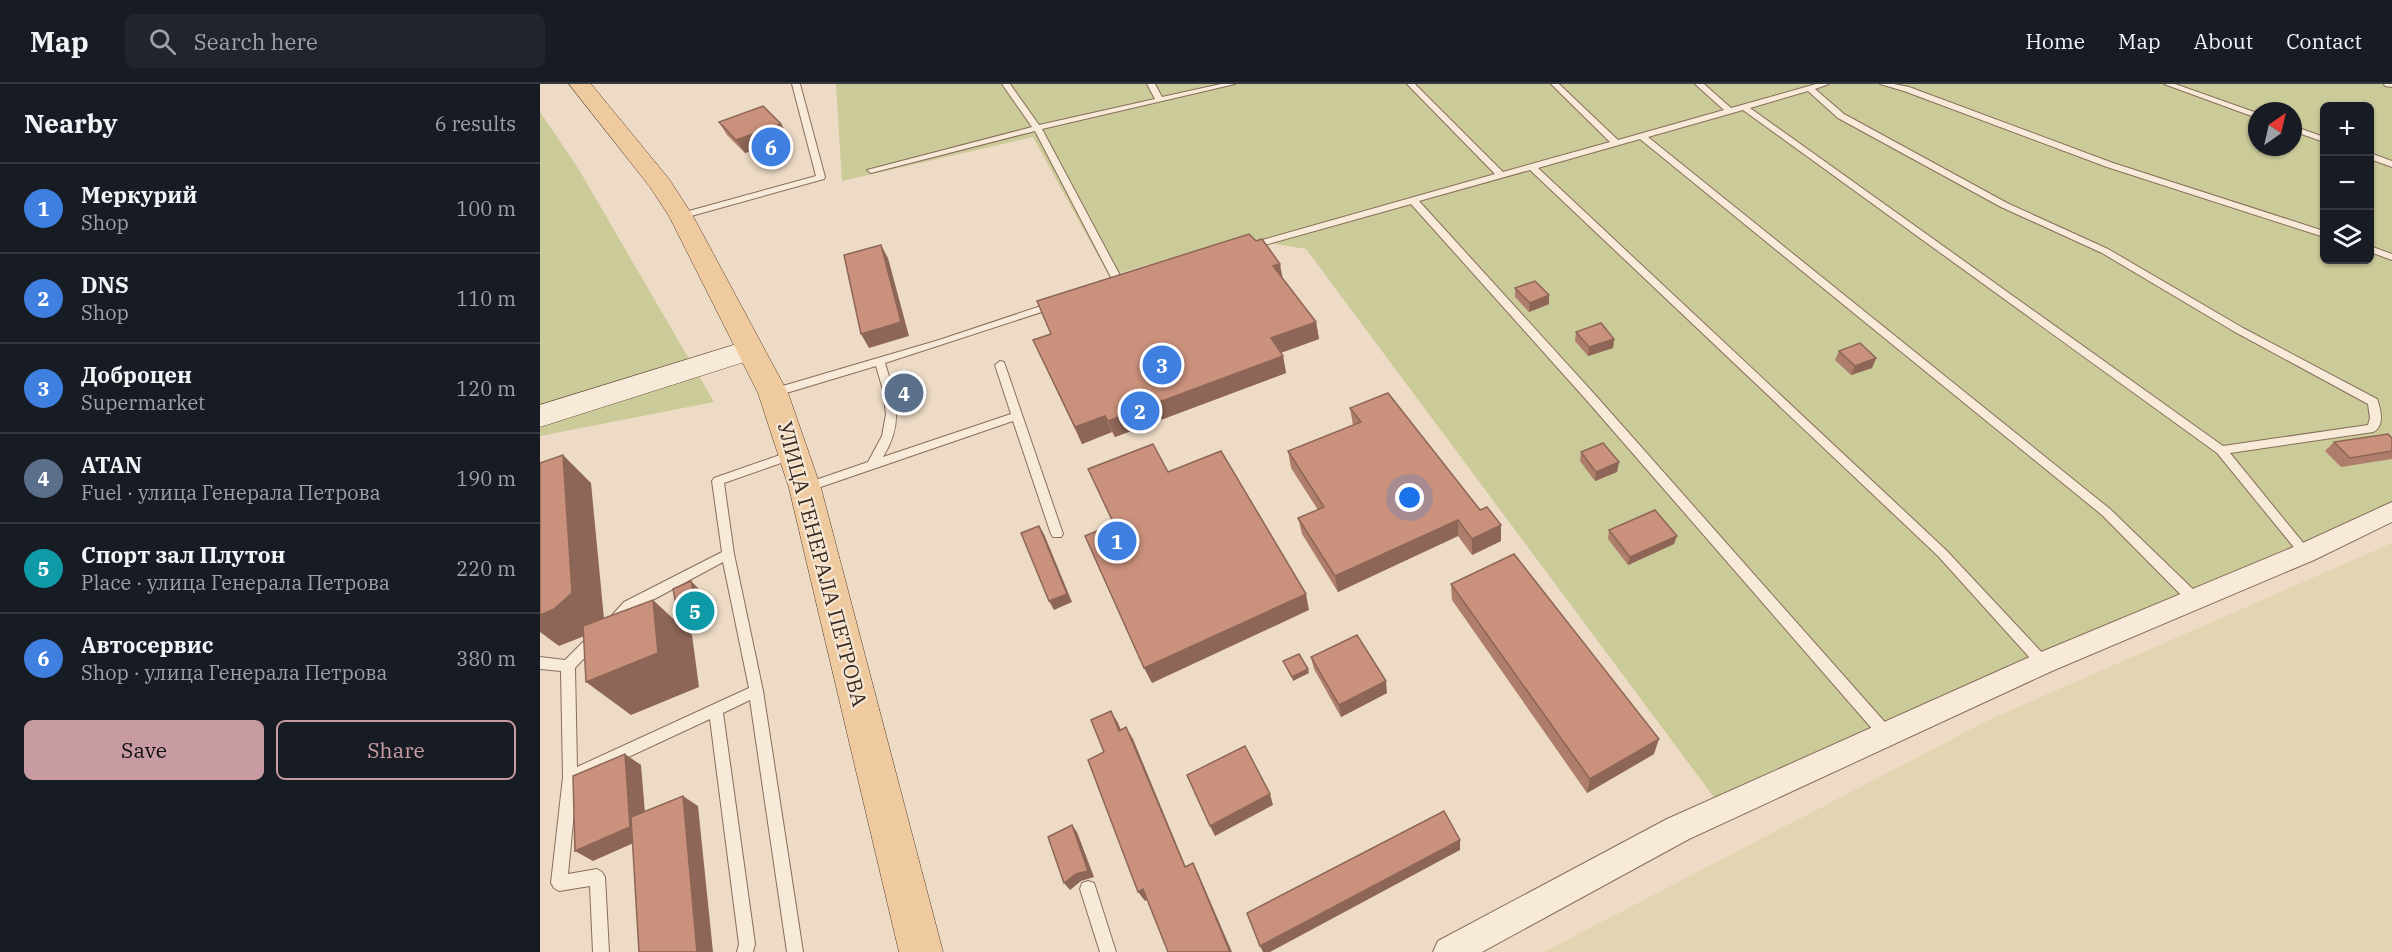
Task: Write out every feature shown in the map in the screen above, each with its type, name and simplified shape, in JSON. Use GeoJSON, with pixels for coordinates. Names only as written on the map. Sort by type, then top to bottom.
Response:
{"type":"FeatureCollection","features":[{"type":"Feature","properties":{"kind":"main road","name":"УЛИЦА ГЕНЕРАЛА ПЕТРОВА"},"geometry":{"type":"LineString","coordinates":[[580,84],[660,184],[681,216],[773,393],[805,488],[921,952]]}},
{"type":"Feature","properties":{"kind":"main road"},"geometry":{"type":"LineString","coordinates":[[540,416],[750,350]]}},
{"type":"Feature","properties":{"kind":"street"},"geometry":{"type":"LineString","coordinates":[[1449,952],[1678,829],[2043,663],[2305,553],[2392,511]]}},
{"type":"Feature","properties":{"kind":"lane"},"geometry":{"type":"LineString","coordinates":[[681,216],[821,177],[796,84]]}},
{"type":"Feature","properties":{"kind":"lane"},"geometry":{"type":"LineString","coordinates":[[1006,84],[1037,128],[1119,284]]}},
{"type":"Feature","properties":{"kind":"lane"},"geometry":{"type":"LineString","coordinates":[[1151,84],[1160,100]]}},
{"type":"Feature","properties":{"kind":"lane"},"geometry":{"type":"LineString","coordinates":[[871,170],[1037,128],[1231,84]]}},
{"type":"Feature","properties":{"kind":"lane"},"geometry":{"type":"LineString","coordinates":[[1411,84],[1502,176]]}},
{"type":"Feature","properties":{"kind":"lane"},"geometry":{"type":"LineString","coordinates":[[1555,84],[1616,143]]}},
{"type":"Feature","properties":{"kind":"lane"},"geometry":{"type":"LineString","coordinates":[[1699,84],[1731,111]]}},
{"type":"Feature","properties":{"kind":"lane"},"geometry":{"type":"LineString","coordinates":[[1243,248],[1826,84]]}},
{"type":"Feature","properties":{"kind":"lane"},"geometry":{"type":"LineString","coordinates":[[1884,84],[1906,89],[2110,165],[2320,232]]}},
{"type":"Feature","properties":{"kind":"lane"},"geometry":{"type":"LineString","coordinates":[[2168,84],[2248,113]]}},
{"type":"Feature","properties":{"kind":"lane"},"geometry":{"type":"LineString","coordinates":[[2388,84],[2392,85]]}},
{"type":"Feature","properties":{"kind":"lane"},"geometry":{"type":"LineString","coordinates":[[1811,90],[1841,116],[2004,205],[2105,251],[2239,330],[2373,402],[2376,418],[2373,428],[2221,450]]}},
{"type":"Feature","properties":{"kind":"lane"},"geometry":{"type":"LineString","coordinates":[[1744,107],[2221,450],[2305,553]]}},
{"type":"Feature","properties":{"kind":"lane"},"geometry":{"type":"LineString","coordinates":[[2302,131],[2320,138]]}},
{"type":"Feature","properties":{"kind":"lane"},"geometry":{"type":"LineString","coordinates":[[1643,137],[2106,512],[2194,599]]}},
{"type":"Feature","properties":{"kind":"lane"},"geometry":{"type":"LineString","coordinates":[[2374,157],[2392,164]]}},
{"type":"Feature","properties":{"kind":"lane"},"geometry":{"type":"LineString","coordinates":[[1533,168],[1942,553],[2043,663]]}},
{"type":"Feature","properties":{"kind":"lane"},"geometry":{"type":"LineString","coordinates":[[1413,200],[1593,400],[1886,734]]}},
{"type":"Feature","properties":{"kind":"lane"},"geometry":{"type":"LineString","coordinates":[[2374,250],[2392,257]]}},
{"type":"Feature","properties":{"kind":"lane"},"geometry":{"type":"LineString","coordinates":[[1108,287],[1130,280]]}},
{"type":"Feature","properties":{"kind":"lane"},"geometry":{"type":"LineString","coordinates":[[773,393],[943,342],[1064,302]]}},
{"type":"Feature","properties":{"kind":"lane"},"geometry":{"type":"LineString","coordinates":[[873,464],[887,443],[894,413],[879,360]]}},
{"type":"Feature","properties":{"kind":"lane"},"geometry":{"type":"LineString","coordinates":[[1000,365],[1057,534]]}},
{"type":"Feature","properties":{"kind":"lane"},"geometry":{"type":"LineString","coordinates":[[805,488],[1016,416]]}},
{"type":"Feature","properties":{"kind":"lane"},"geometry":{"type":"LineString","coordinates":[[795,453],[718,481],[728,555],[756,691],[795,952]]}},
{"type":"Feature","properties":{"kind":"lane"},"geometry":{"type":"LineString","coordinates":[[601,952],[597,877],[559,884],[570,777],[568,666],[629,606],[728,555]]}},
{"type":"Feature","properties":{"kind":"lane"},"geometry":{"type":"LineString","coordinates":[[540,663],[568,666]]}},
{"type":"Feature","properties":{"kind":"lane"},"geometry":{"type":"LineString","coordinates":[[570,777],[756,691]]}},
{"type":"Feature","properties":{"kind":"lane"},"geometry":{"type":"LineString","coordinates":[[716,709],[747,944],[745,952]]}},
{"type":"Feature","properties":{"kind":"lane"},"geometry":{"type":"LineString","coordinates":[[1088,889],[1108,952]]}},
{"type":"Feature","properties":{"kind":"shaded area"},"geometry":{"type":"Polygon","coordinates":[[[836,84],[2392,84],[2392,505],[1719,804],[1306,249],[1239,238],[1109,276],[1033,137],[842,181],[836,84]]]}},
{"type":"Feature","properties":{"kind":"shaded area"},"geometry":{"type":"Polygon","coordinates":[[[540,112],[578,168],[714,402],[540,436],[540,112]]]}},
{"type":"Feature","properties":{"kind":"shaded area"},"geometry":{"type":"Polygon","coordinates":[[[2392,543],[2392,952],[1544,952],[1989,720],[2392,543]]]}},
{"type":"Feature","properties":{"kind":"building"},"geometry":{"type":"Polygon","coordinates":[[[763,106],[781,124],[736,140],[719,122],[763,106]]]}},
{"type":"Feature","properties":{"kind":"building"},"geometry":{"type":"Polygon","coordinates":[[[1249,234],[1256,241],[1262,239],[1280,264],[1273,266],[1316,322],[1271,338],[1283,356],[1108,421],[1105,416],[1075,427],[1033,340],[1051,334],[1037,301],[1249,234]]]}},
{"type":"Feature","properties":{"kind":"building"},"geometry":{"type":"Polygon","coordinates":[[[881,245],[901,322],[861,334],[844,255],[881,245]]]}},
{"type":"Feature","properties":{"kind":"building"},"geometry":{"type":"Polygon","coordinates":[[[1535,281],[1549,295],[1530,303],[1515,288],[1535,281]]]}},
{"type":"Feature","properties":{"kind":"building"},"geometry":{"type":"Polygon","coordinates":[[[1601,323],[1614,339],[1589,347],[1576,332],[1601,323]]]}},
{"type":"Feature","properties":{"kind":"building"},"geometry":{"type":"Polygon","coordinates":[[[1860,343],[1876,358],[1855,366],[1839,351],[1860,343]]]}},
{"type":"Feature","properties":{"kind":"building"},"geometry":{"type":"Polygon","coordinates":[[[905,372],[912,392],[892,399],[889,377],[905,372]]]}},
{"type":"Feature","properties":{"kind":"building"},"geometry":{"type":"Polygon","coordinates":[[[1388,393],[1480,510],[1487,507],[1501,525],[1472,539],[1458,520],[1335,576],[1298,518],[1324,507],[1288,451],[1361,422],[1350,408],[1388,393]]]}},
{"type":"Feature","properties":{"kind":"building"},"geometry":{"type":"Polygon","coordinates":[[[2388,434],[2392,438],[2392,451],[2350,458],[2334,442],[2388,434]]]}},
{"type":"Feature","properties":{"kind":"building"},"geometry":{"type":"Polygon","coordinates":[[[1603,443],[1619,462],[1596,472],[1581,452],[1603,443]]]}},
{"type":"Feature","properties":{"kind":"building"},"geometry":{"type":"Polygon","coordinates":[[[1153,444],[1168,472],[1221,451],[1306,594],[1144,668],[1085,536],[1114,524],[1088,469],[1153,444]]]}},
{"type":"Feature","properties":{"kind":"building"},"geometry":{"type":"Polygon","coordinates":[[[563,455],[572,593],[554,609],[540,615],[540,463],[563,455]]]}},
{"type":"Feature","properties":{"kind":"building"},"geometry":{"type":"Polygon","coordinates":[[[1655,510],[1677,536],[1630,557],[1609,530],[1655,510]]]}},
{"type":"Feature","properties":{"kind":"building"},"geometry":{"type":"Polygon","coordinates":[[[1039,526],[1067,594],[1049,601],[1021,533],[1039,526]]]}},
{"type":"Feature","properties":{"kind":"building"},"geometry":{"type":"Polygon","coordinates":[[[1514,554],[1659,739],[1590,779],[1451,584],[1514,554]]]}},
{"type":"Feature","properties":{"kind":"building"},"geometry":{"type":"Polygon","coordinates":[[[691,581],[699,617],[680,625],[673,589],[691,581]]]}},
{"type":"Feature","properties":{"kind":"building"},"geometry":{"type":"Polygon","coordinates":[[[653,600],[658,653],[586,682],[583,626],[653,600]]]}},
{"type":"Feature","properties":{"kind":"building"},"geometry":{"type":"Polygon","coordinates":[[[1357,635],[1386,681],[1339,705],[1311,657],[1357,635]]]}},
{"type":"Feature","properties":{"kind":"building"},"geometry":{"type":"Polygon","coordinates":[[[1299,654],[1308,669],[1292,677],[1283,661],[1299,654]]]}},
{"type":"Feature","properties":{"kind":"building"},"geometry":{"type":"Polygon","coordinates":[[[1111,711],[1119,731],[1126,727],[1185,867],[1193,863],[1230,952],[1168,952],[1143,889],[1138,892],[1088,760],[1104,752],[1091,720],[1111,711]]]}},
{"type":"Feature","properties":{"kind":"building"},"geometry":{"type":"Polygon","coordinates":[[[1245,746],[1270,794],[1210,826],[1187,775],[1245,746]]]}},
{"type":"Feature","properties":{"kind":"building"},"geometry":{"type":"Polygon","coordinates":[[[625,754],[630,827],[575,851],[573,776],[625,754]]]}},
{"type":"Feature","properties":{"kind":"building"},"geometry":{"type":"Polygon","coordinates":[[[683,796],[697,952],[639,952],[631,817],[683,796]]]}},
{"type":"Feature","properties":{"kind":"building"},"geometry":{"type":"Polygon","coordinates":[[[1444,811],[1460,840],[1260,946],[1247,913],[1444,811]]]}},
{"type":"Feature","properties":{"kind":"building"},"geometry":{"type":"Polygon","coordinates":[[[1072,825],[1088,871],[1076,874],[1064,883],[1048,837],[1072,825]]]}},
{"type":"Feature","properties":{"kind":"place","name":"Автосервис"},"geometry":{"type":"Point","coordinates":[771,147]}},
{"type":"Feature","properties":{"kind":"place","name":"Доброцен"},"geometry":{"type":"Point","coordinates":[1162,365]}},
{"type":"Feature","properties":{"kind":"place","name":"ATAN"},"geometry":{"type":"Point","coordinates":[904,393]}},
{"type":"Feature","properties":{"kind":"place","name":"DNS"},"geometry":{"type":"Point","coordinates":[1140,411]}},
{"type":"Feature","properties":{"kind":"place","name":"Меркурий"},"geometry":{"type":"Point","coordinates":[1117,541]}},
{"type":"Feature","properties":{"kind":"place","name":"Спорт зал Плутон"},"geometry":{"type":"Point","coordinates":[695,611]}}]}
